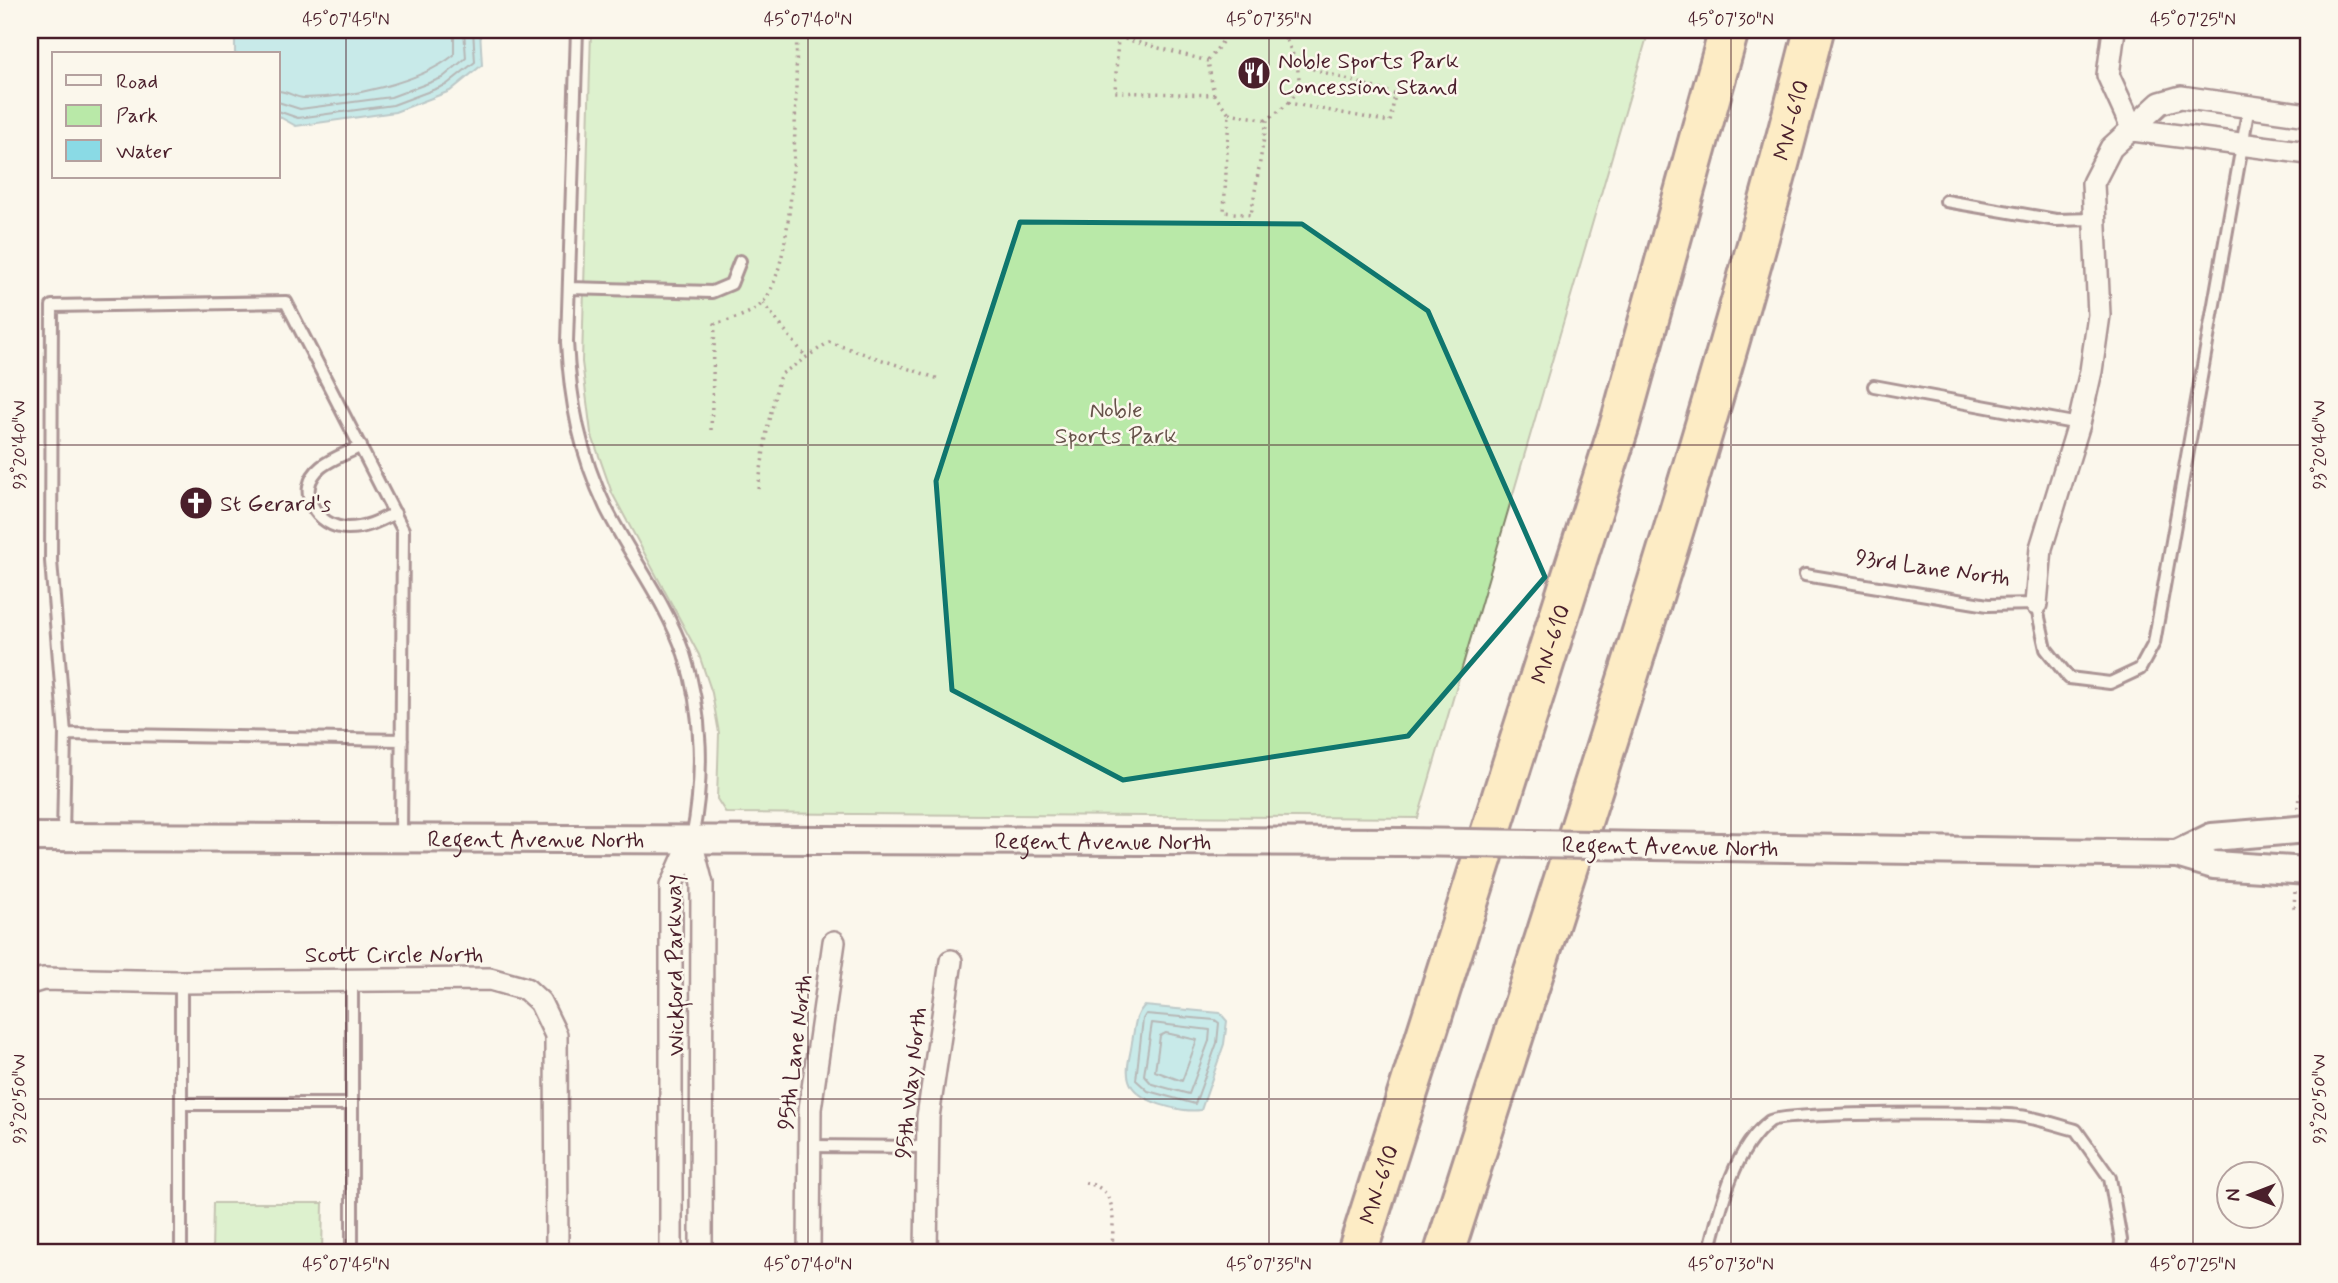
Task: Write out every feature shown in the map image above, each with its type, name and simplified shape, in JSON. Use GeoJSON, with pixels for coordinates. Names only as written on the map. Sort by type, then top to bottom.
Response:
{"type":"FeatureCollection","features":[{"type":"Feature","properties":{"kind":"highway"},"geometry":{"type":"LineString","coordinates":[[1620,424],[1708,30]]}},
{"type":"Feature","properties":{"kind":"highway","name":"MN-610"},"geometry":{"type":"LineString","coordinates":[[1357,1253],[1620,424],[1672,244],[1729,30]]}},
{"type":"Feature","properties":{"kind":"highway","name":"MN-610"},"geometry":{"type":"LineString","coordinates":[[1444,1253],[1685,491],[1753,261],[1814,30]]}},
{"type":"Feature","properties":{"kind":"highway"},"geometry":{"type":"LineString","coordinates":[[1753,261],[1812,112],[1838,30]]}},
{"type":"Feature","properties":{"kind":"street"},"geometry":{"type":"LineString","coordinates":[[2114,30],[2108,75],[2133,130],[2308,153]]}},
{"type":"Feature","properties":{"kind":"street","name":"93rd Lane North"},"geometry":{"type":"LineString","coordinates":[[2036,604],[2040,548],[2080,424],[2099,315],[2093,183],[2111,148],[2160,103],[2181,97],[2308,115]]}},
{"type":"Feature","properties":{"kind":"street","name":"Regent Avenue North"},"geometry":{"type":"LineString","coordinates":[[2177,854],[2212,837],[2308,829]]}},
{"type":"Feature","properties":{"kind":"street","name":"Regent Avenue North"},"geometry":{"type":"LineString","coordinates":[[30,837],[1403,842],[2177,854],[2214,865],[2308,870]]}},
{"type":"Feature","properties":{"kind":"street","name":"Wickford Parkway"},"geometry":{"type":"LineString","coordinates":[[671,1253],[671,886],[691,841]]}},
{"type":"Feature","properties":{"kind":"street","name":"Wickford Parkway"},"geometry":{"type":"LineString","coordinates":[[691,841],[702,884],[701,1253]]}},
{"type":"Feature","properties":{"kind":"street","name":"95th Lane North"},"geometry":{"type":"LineString","coordinates":[[809,1253],[810,1109],[834,942]]}},
{"type":"Feature","properties":{"kind":"street","name":"95th Way North"},"geometry":{"type":"LineString","coordinates":[[926,1253],[926,1147],[951,961]]}},
{"type":"Feature","properties":{"kind":"street","name":"Scott Circle North"},"geometry":{"type":"LineString","coordinates":[[30,983],[43,979],[181,982],[490,979],[526,989],[540,1002],[556,1035],[557,1253]]}},
{"type":"Feature","properties":{"kind":"lane"},"geometry":{"type":"LineString","coordinates":[[577,30],[567,342],[570,389],[588,467],[606,508],[683,651],[694,691],[699,730],[698,776],[691,841]]}},
{"type":"Feature","properties":{"kind":"lane"},"geometry":{"type":"LineString","coordinates":[[2036,604],[2046,649],[2069,678],[2110,682],[2140,669],[2154,643],[2249,106]]}},
{"type":"Feature","properties":{"kind":"lane"},"geometry":{"type":"LineString","coordinates":[[1946,201],[2056,220],[2094,219]]}},
{"type":"Feature","properties":{"kind":"lane"},"geometry":{"type":"LineString","coordinates":[[570,288],[712,292],[731,285],[739,270],[740,261]]}},
{"type":"Feature","properties":{"kind":"lane"},"geometry":{"type":"LineString","coordinates":[[63,837],[65,734],[51,561],[52,306],[286,302],[404,530],[401,840]]}},
{"type":"Feature","properties":{"kind":"lane"},"geometry":{"type":"LineString","coordinates":[[1874,386],[2080,424]]}},
{"type":"Feature","properties":{"kind":"lane"},"geometry":{"type":"LineString","coordinates":[[360,446],[321,467],[311,479],[308,498],[315,514],[328,524],[346,528],[371,525],[395,513]]}},
{"type":"Feature","properties":{"kind":"lane","name":"93rd Lane North"},"geometry":{"type":"LineString","coordinates":[[1805,575],[1988,605],[2036,604]]}},
{"type":"Feature","properties":{"kind":"lane"},"geometry":{"type":"LineString","coordinates":[[65,734],[402,740]]}},
{"type":"Feature","properties":{"kind":"lane"},"geometry":{"type":"LineString","coordinates":[[352,980],[352,1249]]}},
{"type":"Feature","properties":{"kind":"lane"},"geometry":{"type":"LineString","coordinates":[[181,982],[181,1249]]}},
{"type":"Feature","properties":{"kind":"lane"},"geometry":{"type":"LineString","coordinates":[[181,1104],[352,1104]]}},
{"type":"Feature","properties":{"kind":"lane"},"geometry":{"type":"LineString","coordinates":[[1709,1253],[1717,1219],[1748,1141],[1773,1118],[1825,1114],[2019,1116],[2076,1130],[2110,1178],[2121,1240],[2120,1253]]}},
{"type":"Feature","properties":{"kind":"lane"},"geometry":{"type":"LineString","coordinates":[[809,1146],[926,1147]]}},
{"type":"Feature","properties":{"kind":"path"},"geometry":{"type":"LineString","coordinates":[[711,430],[715,324],[744,314],[763,303],[775,277],[790,206],[797,30]]}},
{"type":"Feature","properties":{"kind":"path"},"geometry":{"type":"LineString","coordinates":[[1091,30],[1208,61]]}},
{"type":"Feature","properties":{"kind":"path"},"geometry":{"type":"LineString","coordinates":[[1121,30],[1118,37],[1115,92],[1213,95]]}},
{"type":"Feature","properties":{"kind":"path"},"geometry":{"type":"LineString","coordinates":[[1219,30],[1227,34]]}},
{"type":"Feature","properties":{"kind":"path"},"geometry":{"type":"LineString","coordinates":[[1241,30],[1227,34],[1208,61],[1213,95],[1229,113],[1267,120]]}},
{"type":"Feature","properties":{"kind":"path"},"geometry":{"type":"LineString","coordinates":[[1257,30],[1286,39]]}},
{"type":"Feature","properties":{"kind":"path"},"geometry":{"type":"LineString","coordinates":[[1229,113],[1224,212],[1251,215],[1267,120],[1289,103],[1300,86],[1297,64],[1286,39],[1289,30]]}},
{"type":"Feature","properties":{"kind":"path"},"geometry":{"type":"LineString","coordinates":[[1289,103],[1390,122],[1395,94],[1297,64]]}},
{"type":"Feature","properties":{"kind":"path"},"geometry":{"type":"LineString","coordinates":[[763,303],[806,357]]}},
{"type":"Feature","properties":{"kind":"path"},"geometry":{"type":"LineString","coordinates":[[758,489],[768,424],[780,375],[829,342],[939,379]]}},
{"type":"Feature","properties":{"kind":"path"},"geometry":{"type":"LineString","coordinates":[[2294,907],[2308,906]]}},
{"type":"Feature","properties":{"kind":"path"},"geometry":{"type":"LineString","coordinates":[[1084,1183],[1098,1186],[1109,1194],[1112,1207],[1112,1253]]}},
{"type":"Feature","properties":{"kind":"highlighted area"},"geometry":{"type":"Polygon","coordinates":[[[1020,222],[1302,224],[1428,311],[1545,577],[1408,736],[1123,780],[952,690],[936,481],[1020,222]]]}},
{"type":"Feature","properties":{"kind":"green space","name":"Noble Sports Park"},"geometry":{"type":"Polygon","coordinates":[[[591,30],[1649,30],[1418,818],[726,813],[717,799],[719,733],[712,693],[699,655],[612,493],[591,433],[582,362],[591,30]]]}},
{"type":"Feature","properties":{"kind":"green space"},"geometry":{"type":"Polygon","coordinates":[[[213,1203],[323,1203],[322,1253],[212,1253],[213,1203]]]}},
{"type":"Feature","properties":{"kind":"water"},"geometry":{"type":"Polygon","coordinates":[[[235,30],[480,30],[482,65],[450,91],[395,112],[296,126],[280,117],[280,52],[235,52],[235,30]]]}},
{"type":"Feature","properties":{"kind":"water"},"geometry":{"type":"Polygon","coordinates":[[[1144,1006],[1220,1013],[1227,1021],[1224,1044],[1201,1110],[1171,1108],[1149,1100],[1133,1088],[1128,1076],[1128,1066],[1135,1023],[1144,1006]]]}},
{"type":"Feature","properties":{"kind":"place","name":"Noble Sports Park Concession Stand"},"geometry":{"type":"Point","coordinates":[1254,73]}},
{"type":"Feature","properties":{"kind":"place","name":"St Gerard's"},"geometry":{"type":"Point","coordinates":[196,503]}}]}
